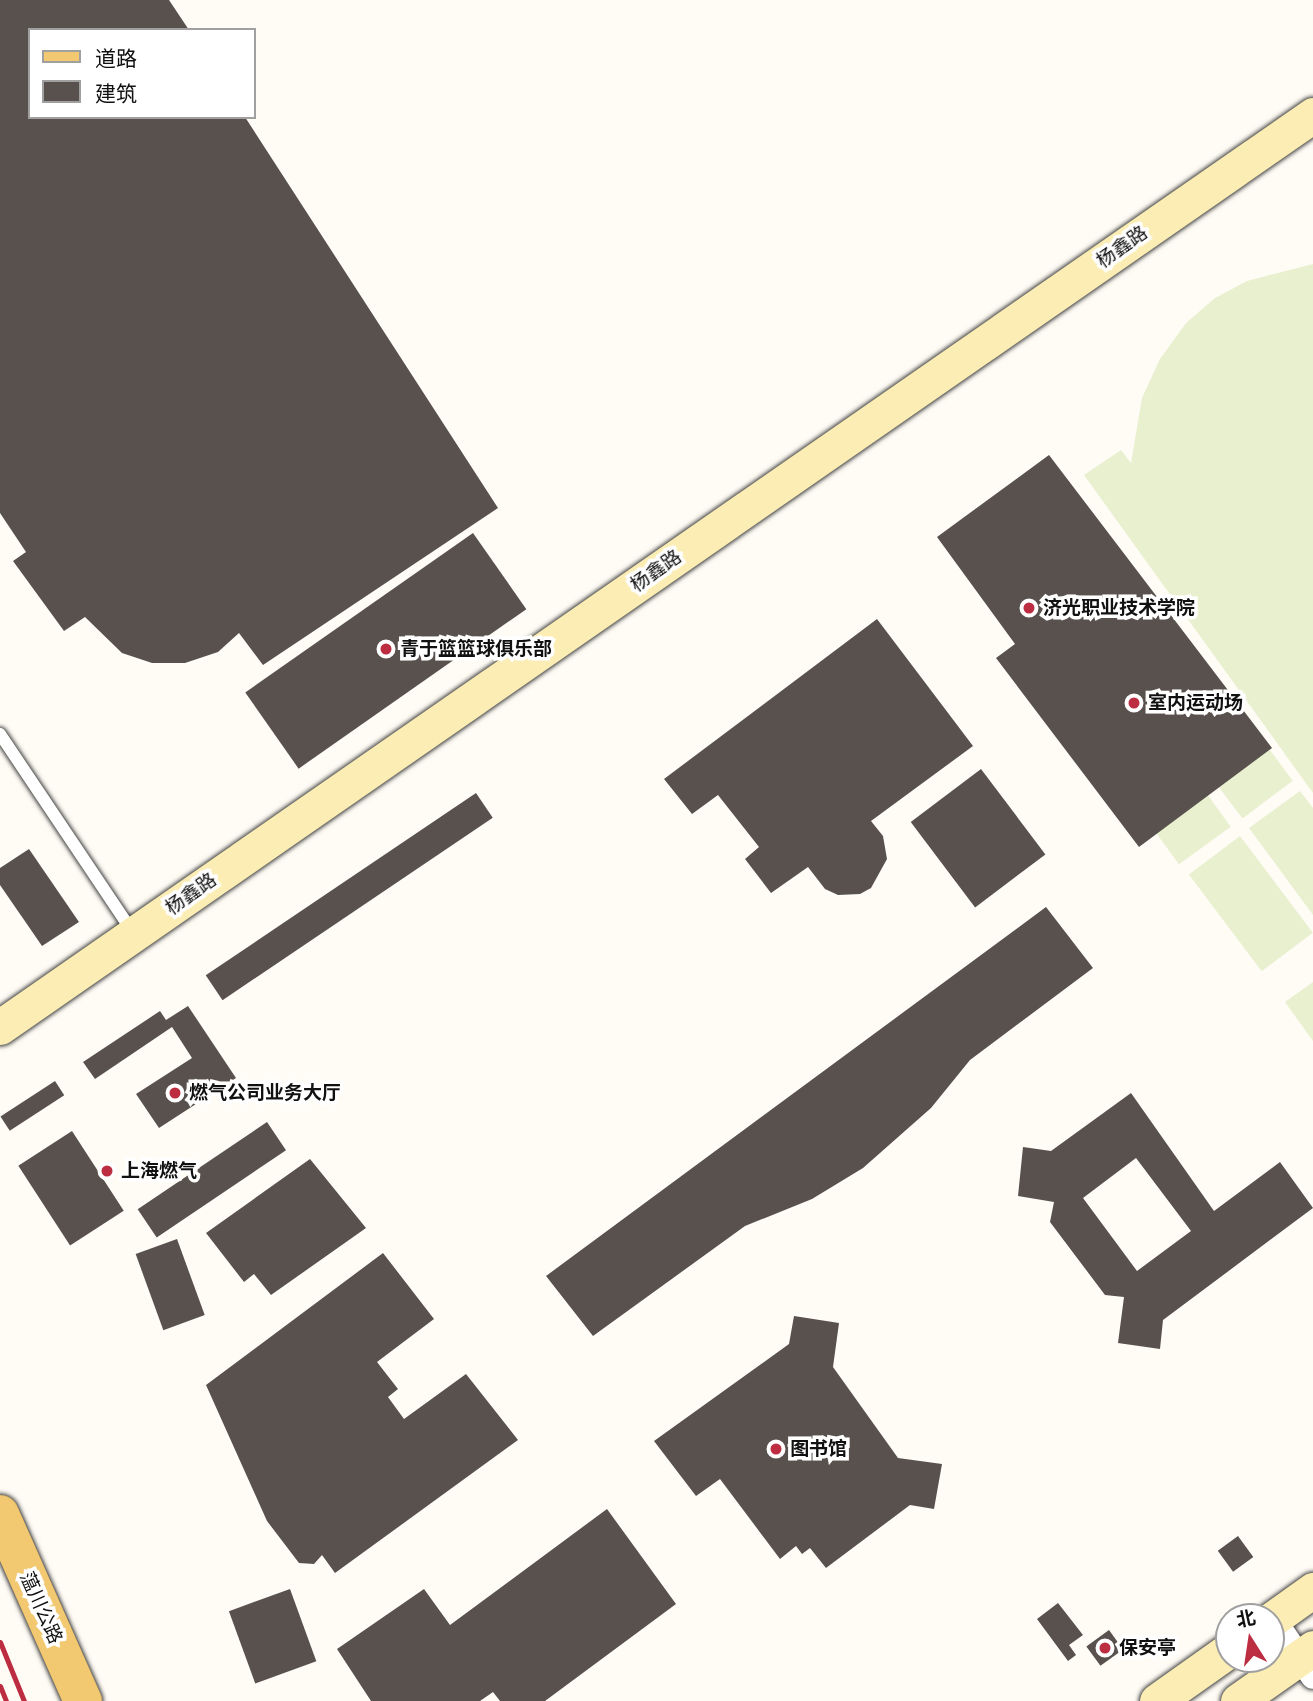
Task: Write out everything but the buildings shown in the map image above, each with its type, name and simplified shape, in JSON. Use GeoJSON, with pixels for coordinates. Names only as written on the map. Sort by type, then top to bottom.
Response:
{"type":"FeatureCollection","features":[{"type":"Feature","properties":{"kind":"main road","name":"蕰川公路"},"geometry":{"type":"LineString","coordinates":[[0,1514],[83,1701]]}},
{"type":"Feature","properties":{"kind":"street","name":"杨鑫路"},"geometry":{"type":"LineString","coordinates":[[0,1027],[1313,115]]}},
{"type":"Feature","properties":{"kind":"street"},"geometry":{"type":"LineString","coordinates":[[1285,1610],[1313,1590]]}},
{"type":"Feature","properties":{"kind":"street"},"geometry":{"type":"LineString","coordinates":[[1238,1701],[1308,1661],[1285,1634]]}},
{"type":"Feature","properties":{"kind":"street"},"geometry":{"type":"LineString","coordinates":[[1157,1701],[1215,1660]]}},
{"type":"Feature","properties":{"kind":"lane"},"geometry":{"type":"LineString","coordinates":[[0,734],[134,934]]}},
{"type":"Feature","properties":{"kind":"green space"},"geometry":{"type":"Polygon","coordinates":[[[1313,264],[1313,793],[1084,475],[1121,450],[1131,463],[1142,398],[1160,359],[1186,323],[1215,298],[1247,281],[1313,264]]]}},
{"type":"Feature","properties":{"kind":"green space"},"geometry":{"type":"Polygon","coordinates":[[[1220,684],[1293,781],[1243,819],[1170,722],[1220,684]]]}},
{"type":"Feature","properties":{"kind":"green space"},"geometry":{"type":"Polygon","coordinates":[[[1159,728],[1231,827],[1179,864],[1107,766],[1159,728]]]}},
{"type":"Feature","properties":{"kind":"green space"},"geometry":{"type":"Polygon","coordinates":[[[1300,791],[1313,808],[1313,915],[1249,828],[1300,791]]]}},
{"type":"Feature","properties":{"kind":"green space"},"geometry":{"type":"Polygon","coordinates":[[[1240,836],[1313,933],[1262,971],[1189,875],[1240,836]]]}},
{"type":"Feature","properties":{"kind":"green space"},"geometry":{"type":"Polygon","coordinates":[[[1313,982],[1313,1041],[1285,1002],[1313,982]]]}},
{"type":"Feature","properties":{"kind":"railway"},"geometry":{"type":"LineString","coordinates":[[0,1642],[24,1701]]}},
{"type":"Feature","properties":{"kind":"railway"},"geometry":{"type":"LineString","coordinates":[[0,1686],[6,1701]]}},
{"type":"Feature","properties":{"kind":"place","name":"济光职业技术学院"},"geometry":{"type":"Point","coordinates":[1029,608]}},
{"type":"Feature","properties":{"kind":"place","name":"青于篮篮球俱乐部"},"geometry":{"type":"Point","coordinates":[386,649]}},
{"type":"Feature","properties":{"kind":"place","name":"室内运动场"},"geometry":{"type":"Point","coordinates":[1134,703]}},
{"type":"Feature","properties":{"kind":"place","name":"燃气公司业务大厅"},"geometry":{"type":"Point","coordinates":[175,1093]}},
{"type":"Feature","properties":{"kind":"place","name":"上海燃气"},"geometry":{"type":"Point","coordinates":[107,1171]}},
{"type":"Feature","properties":{"kind":"place","name":"图书馆"},"geometry":{"type":"Point","coordinates":[776,1449]}},
{"type":"Feature","properties":{"kind":"place","name":"保安亭"},"geometry":{"type":"Point","coordinates":[1105,1648]}}]}
